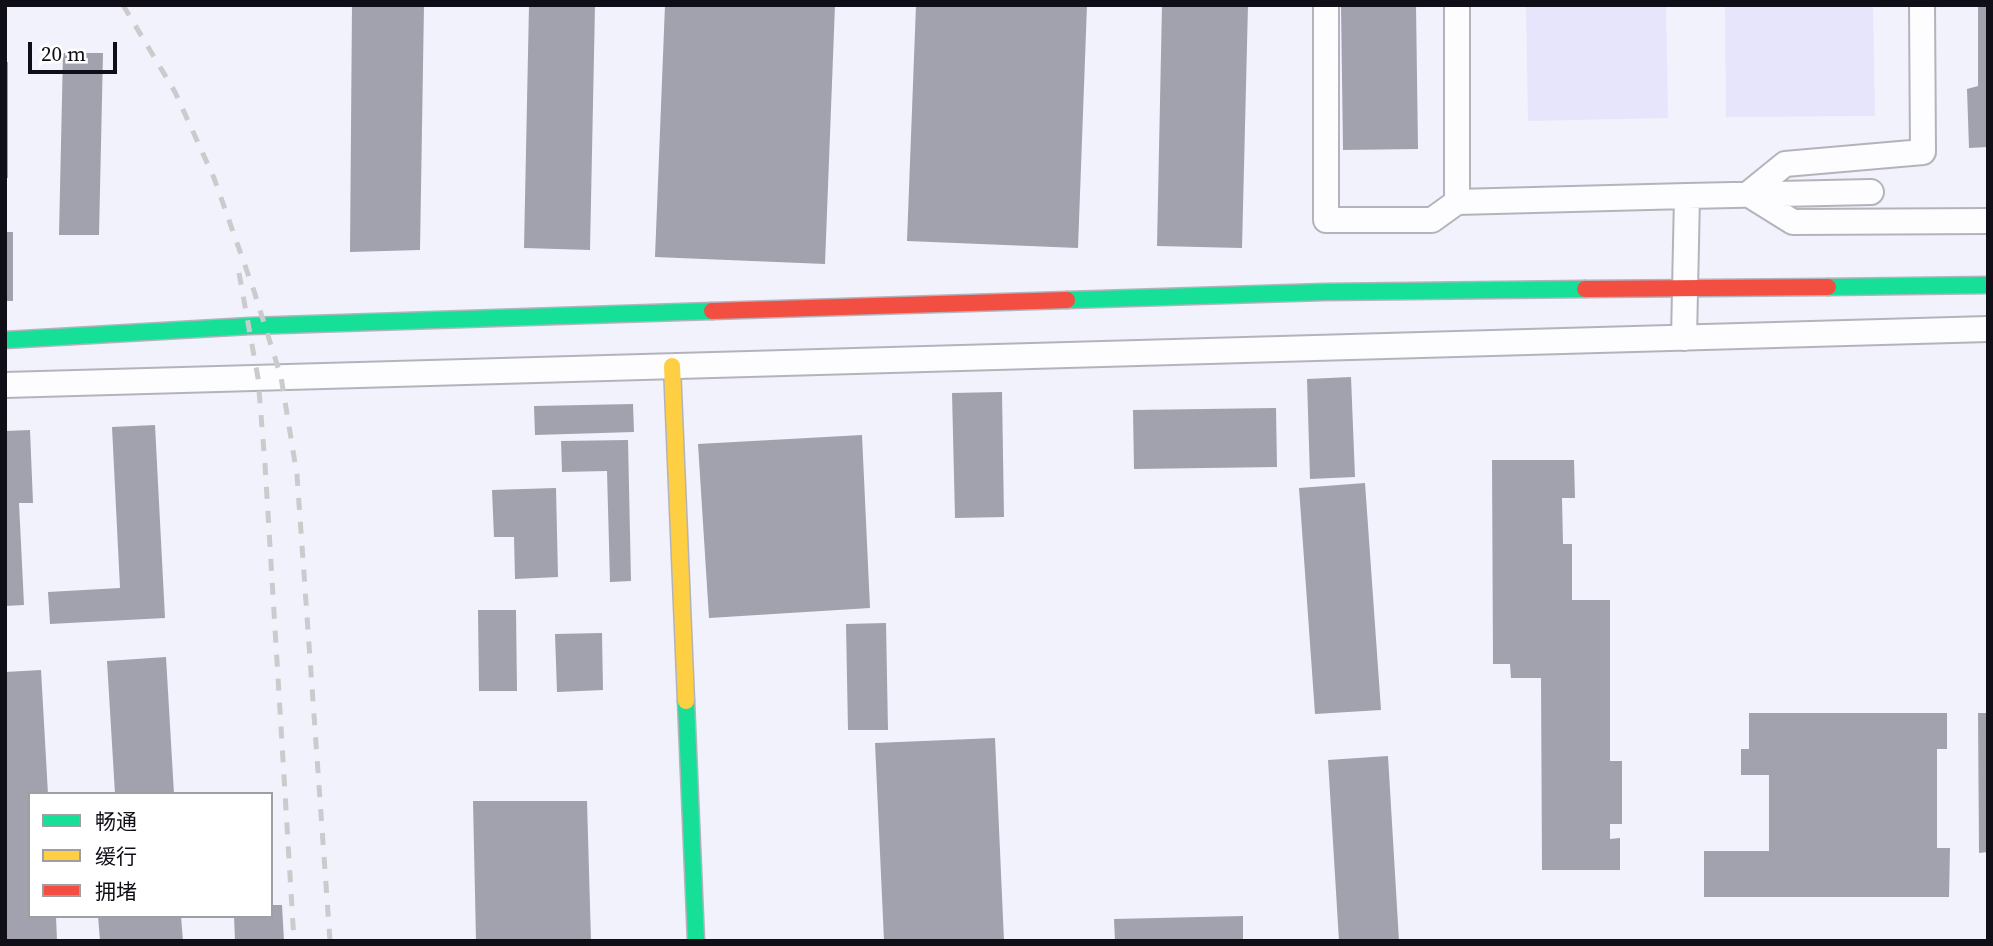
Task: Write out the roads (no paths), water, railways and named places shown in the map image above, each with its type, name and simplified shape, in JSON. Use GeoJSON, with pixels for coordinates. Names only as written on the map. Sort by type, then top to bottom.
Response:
{"type":"FeatureCollection","features":[{"type":"Feature","properties":{"kind":"street"},"geometry":{"type":"LineString","coordinates":[[1326,5],[1326,220],[1432,220],[1457,202],[1871,192]]}},
{"type":"Feature","properties":{"kind":"street"},"geometry":{"type":"LineString","coordinates":[[1457,5],[1457,202]]}},
{"type":"Feature","properties":{"kind":"street"},"geometry":{"type":"LineString","coordinates":[[1748,194],[1785,164],[1923,152],[1922,5]]}},
{"type":"Feature","properties":{"kind":"street"},"geometry":{"type":"LineString","coordinates":[[1748,194],[1793,222],[1988,221]]}},
{"type":"Feature","properties":{"kind":"street"},"geometry":{"type":"LineString","coordinates":[[1684,338],[1687,196]]}},
{"type":"Feature","properties":{"kind":"street"},"geometry":{"type":"LineString","coordinates":[[5,340],[250,326],[1324,292],[1988,285]]}},
{"type":"Feature","properties":{"kind":"street"},"geometry":{"type":"LineString","coordinates":[[5,385],[1988,329]]}},
{"type":"Feature","properties":{"kind":"street"},"geometry":{"type":"LineString","coordinates":[[672,366],[696,941]]}},
{"type":"Feature","properties":{"kind":"railway"},"geometry":{"type":"LineString","coordinates":[[123,5],[175,92],[214,178],[281,377],[297,475],[330,941]]}},
{"type":"Feature","properties":{"kind":"railway"},"geometry":{"type":"LineString","coordinates":[[239,273],[258,378],[294,941]]}}]}
